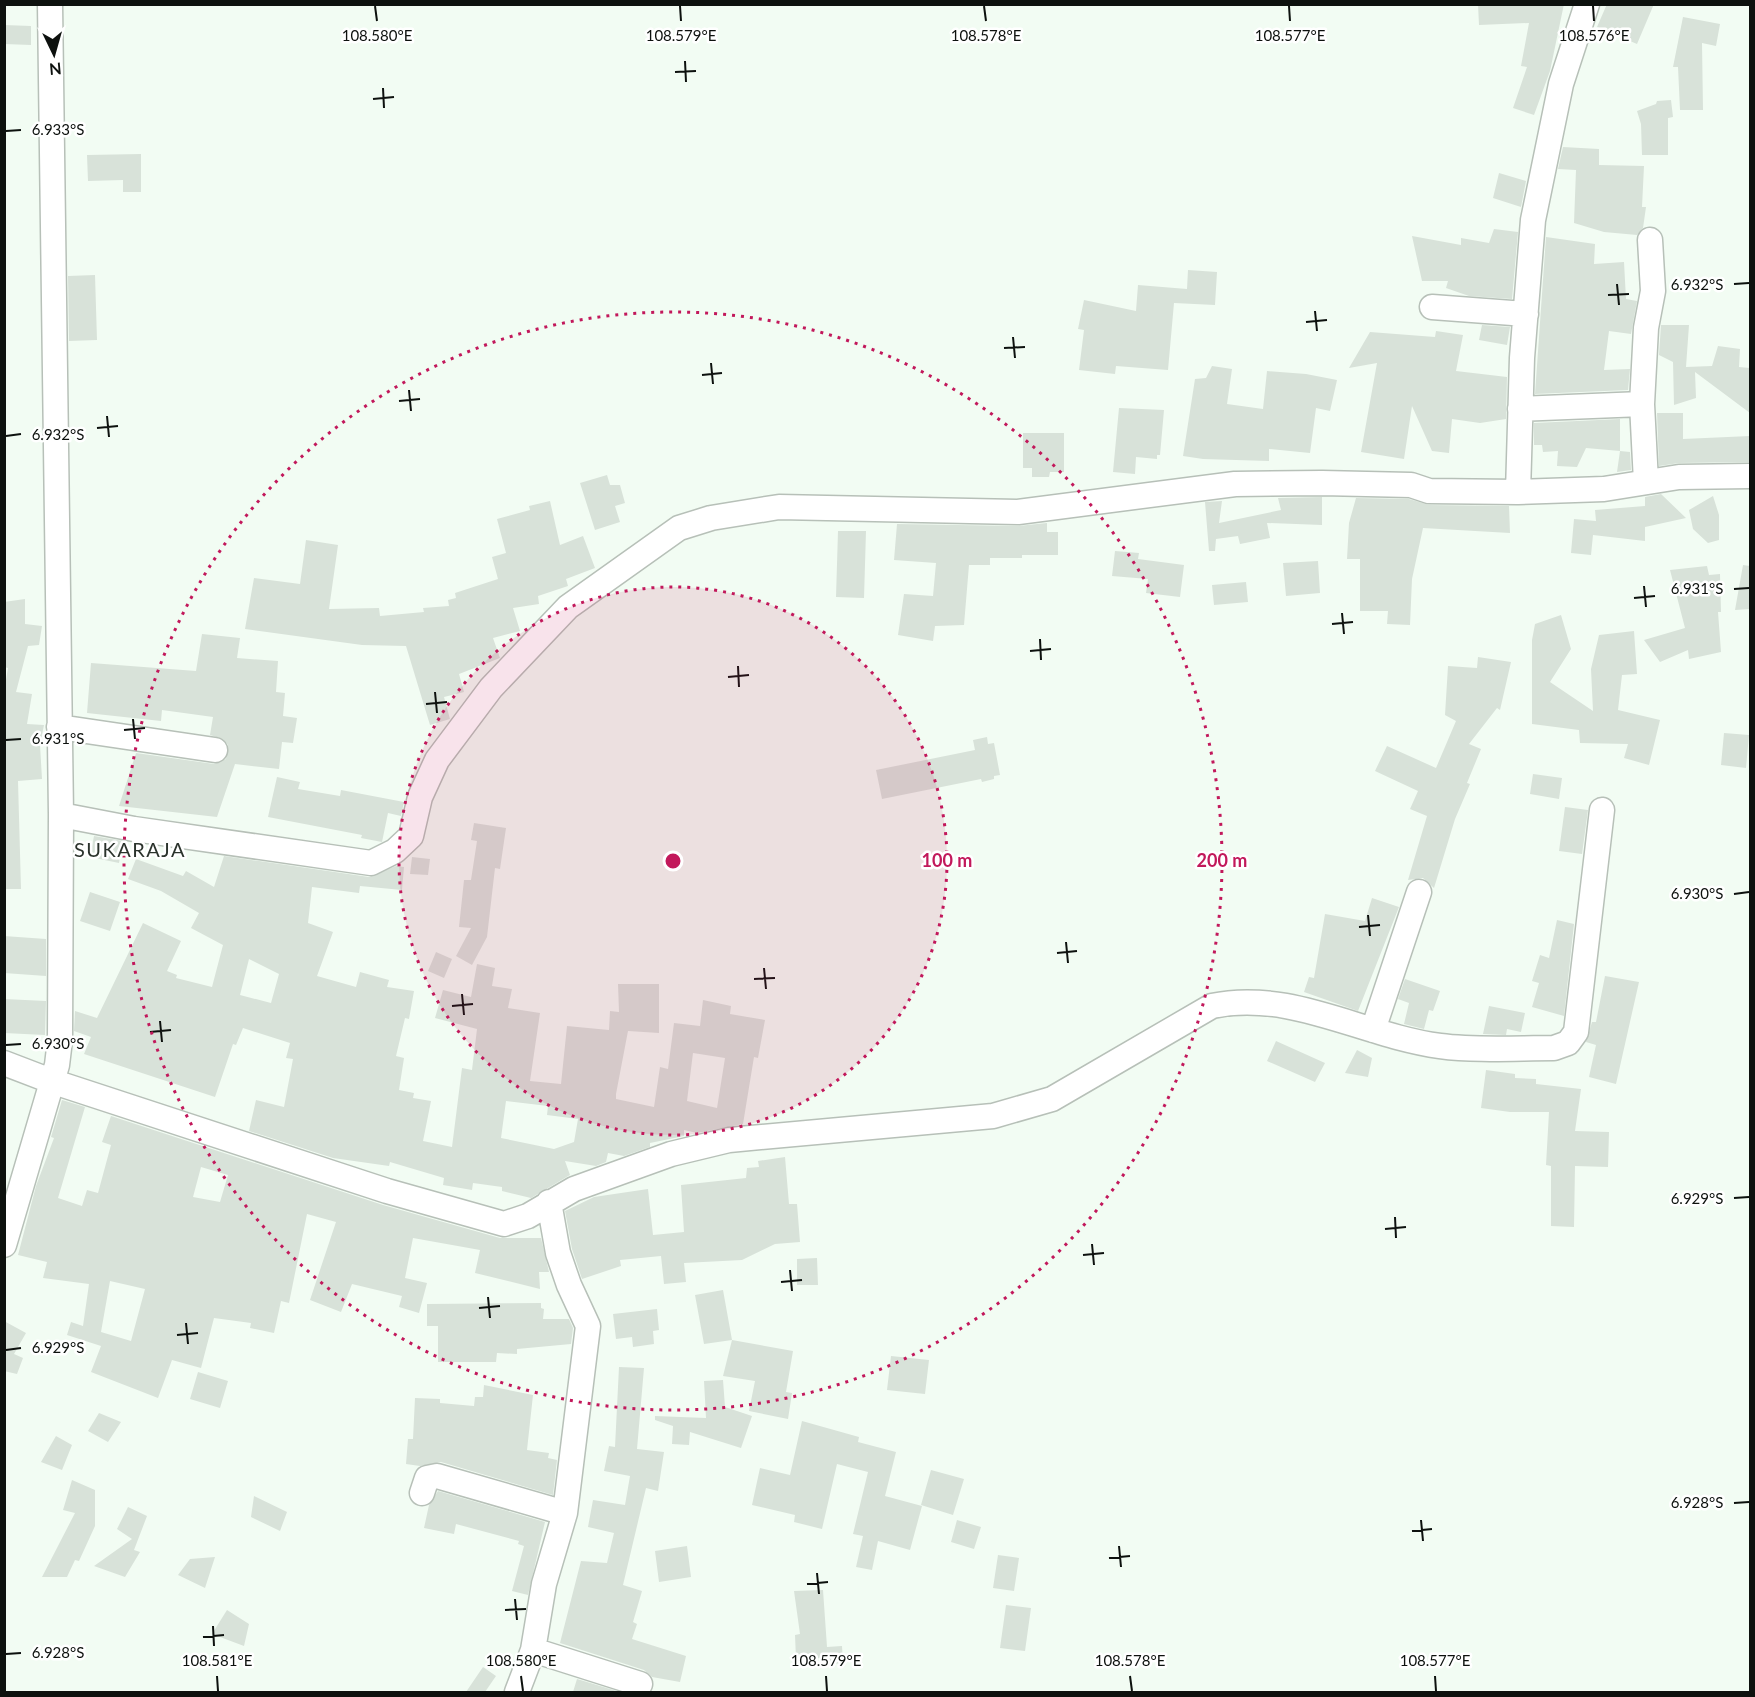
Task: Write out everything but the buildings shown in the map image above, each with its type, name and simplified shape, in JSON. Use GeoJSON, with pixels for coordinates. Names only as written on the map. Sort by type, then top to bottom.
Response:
{"type":"FeatureCollection","features":[{"type":"Feature","properties":{"kind":"street"},"geometry":{"type":"LineString","coordinates":[[4,1245],[57,1065],[60,1040],[61,815],[50,4]]}},
{"type":"Feature","properties":{"kind":"street"},"geometry":{"type":"LineString","coordinates":[[1518,492],[1520,409],[1533,220],[1561,84],[1587,4]]}},
{"type":"Feature","properties":{"kind":"street"},"geometry":{"type":"LineString","coordinates":[[1646,482],[1642,404],[1646,328],[1653,291],[1650,240]]}},
{"type":"Feature","properties":{"kind":"street"},"geometry":{"type":"LineString","coordinates":[[1432,307],[1526,314]]}},
{"type":"Feature","properties":{"kind":"street"},"geometry":{"type":"LineString","coordinates":[[1520,409],[1642,404]]}},
{"type":"Feature","properties":{"kind":"street"},"geometry":{"type":"LineString","coordinates":[[61,815],[134,829],[371,863],[384,858],[411,836],[420,797],[437,760],[491,688],[568,607],[679,528],[711,518],[779,507],[1018,512],[1235,484],[1411,485],[1429,491],[1518,492],[1604,489],[1679,477],[1750,476]]}},
{"type":"Feature","properties":{"kind":"street"},"geometry":{"type":"LineString","coordinates":[[59,727],[216,750]]}},
{"type":"Feature","properties":{"kind":"street"},"geometry":{"type":"LineString","coordinates":[[4,1063],[51,1081],[387,1191],[504,1224],[528,1216],[574,1189],[671,1154],[729,1140],[993,1116],[1052,1099],[1212,1006],[1233,1002],[1296,1008],[1440,1046],[1554,1048],[1568,1043],[1576,1032],[1602,810]]}},
{"type":"Feature","properties":{"kind":"street"},"geometry":{"type":"LineString","coordinates":[[1373,1030],[1419,892]]}},
{"type":"Feature","properties":{"kind":"street"},"geometry":{"type":"LineString","coordinates":[[517,1692],[533,1650],[544,1584],[565,1513],[588,1326],[569,1285],[558,1253],[549,1202]]}},
{"type":"Feature","properties":{"kind":"street"},"geometry":{"type":"LineString","coordinates":[[422,1493],[427,1478],[437,1476],[565,1513]]}},
{"type":"Feature","properties":{"kind":"street"},"geometry":{"type":"LineString","coordinates":[[533,1650],[640,1684]]}},
{"type":"Feature","properties":{"kind":"district","name":"SUKARAJA"},"geometry":{"type":"Point","coordinates":[130,849]}}]}
